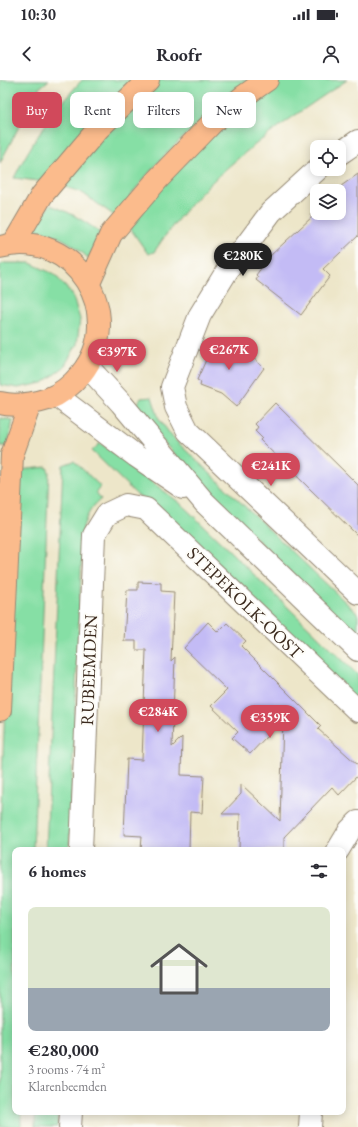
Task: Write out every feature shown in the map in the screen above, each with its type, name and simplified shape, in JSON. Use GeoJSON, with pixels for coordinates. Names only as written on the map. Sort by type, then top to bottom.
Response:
{"type":"FeatureCollection","features":[{"type":"Feature","properties":{"kind":"main road"},"geometry":{"type":"LineString","coordinates":[[7,245],[42,195],[98,129],[148,80]]}},
{"type":"Feature","properties":{"kind":"main road"},"geometry":{"type":"LineString","coordinates":[[89,283],[111,234],[158,179],[213,122],[244,96],[267,80]]}},
{"type":"Feature","properties":{"kind":"main road"},"geometry":{"type":"LineString","coordinates":[[0,403],[30,404],[57,396],[74,383],[87,366],[96,346],[100,325],[97,303],[89,283],[75,266],[57,253],[36,245],[7,245]]}},
{"type":"Feature","properties":{"kind":"main road"},"geometry":{"type":"LineString","coordinates":[[0,710],[12,455],[30,404]]}},
{"type":"Feature","properties":{"kind":"street"},"geometry":{"type":"LineString","coordinates":[[346,149],[358,141]]}},
{"type":"Feature","properties":{"kind":"street"},"geometry":{"type":"LineString","coordinates":[[310,176],[270,212],[227,271],[200,315],[172,387],[176,407],[188,431],[358,593]]}},
{"type":"Feature","properties":{"kind":"street"},"geometry":{"type":"LineString","coordinates":[[87,366],[121,402],[204,502],[358,650]]}},
{"type":"Feature","properties":{"kind":"street"},"geometry":{"type":"LineString","coordinates":[[57,396],[136,456],[204,502]]}},
{"type":"Feature","properties":{"kind":"street","name":"STEPEKOLK-OOST"},"geometry":{"type":"LineString","coordinates":[[126,505],[146,509],[166,526],[358,711]]}},
{"type":"Feature","properties":{"kind":"street","name":"RUBEEMDEN"},"geometry":{"type":"LineString","coordinates":[[81,847],[94,535],[107,514],[126,505]]}},
{"type":"Feature","properties":{"kind":"street"},"geometry":{"type":"LineString","coordinates":[[340,847],[350,830],[358,822]]}},
{"type":"Feature","properties":{"kind":"street"},"geometry":{"type":"LineString","coordinates":[[70,1115],[70,1127]]}},
{"type":"Feature","properties":{"kind":"street"},"geometry":{"type":"LineString","coordinates":[[310,1127],[311,1115]]}},
{"type":"Feature","properties":{"kind":"green space"},"geometry":{"type":"Polygon","coordinates":[[[0,80],[49,80],[39,88],[37,92],[12,92],[12,128],[18,128],[0,163],[0,80]]]}},
{"type":"Feature","properties":{"kind":"green space"},"geometry":{"type":"Polygon","coordinates":[[[82,80],[137,80],[125,93],[125,92],[72,92],[82,80]]]}},
{"type":"Feature","properties":{"kind":"green space"},"geometry":{"type":"Polygon","coordinates":[[[158,80],[255,80],[239,92],[202,92],[202,120],[194,127],[194,92],[146,92],[158,80]]]}},
{"type":"Feature","properties":{"kind":"green space"},"geometry":{"type":"Polygon","coordinates":[[[278,80],[347,80],[266,136],[241,156],[195,199],[174,224],[154,252],[148,254],[130,228],[163,185],[220,128],[256,128],[256,95],[278,80]]]}},
{"type":"Feature","properties":{"kind":"green space"},"geometry":{"type":"Polygon","coordinates":[[[70,94],[70,128],[94,128],[46,182],[14,178],[43,128],[62,128],[62,103],[70,94]]]}},
{"type":"Feature","properties":{"kind":"green space"},"geometry":{"type":"Polygon","coordinates":[[[133,105],[133,128],[193,128],[152,170],[115,216],[81,192],[62,186],[109,128],[125,128],[125,112],[133,105]]]}},
{"type":"Feature","properties":{"kind":"green space"},"geometry":{"type":"Polygon","coordinates":[[[50,205],[77,217],[102,234],[88,258],[76,247],[63,239],[32,229],[50,205]]]}},
{"type":"Feature","properties":{"kind":"green space"},"geometry":{"type":"Polygon","coordinates":[[[4,263],[30,263],[54,274],[72,294],[80,319],[77,344],[64,367],[43,383],[18,388],[0,385],[0,265],[4,263]]]}},
{"type":"Feature","properties":{"kind":"green space"},"geometry":{"type":"Polygon","coordinates":[[[152,397],[159,419],[173,438],[358,614],[358,637],[211,495],[134,409],[141,398],[152,397]]]}},
{"type":"Feature","properties":{"kind":"green space"},"geometry":{"type":"Polygon","coordinates":[[[0,418],[13,420],[8,446],[0,446],[0,418]]]}},
{"type":"Feature","properties":{"kind":"green space"},"geometry":{"type":"Polygon","coordinates":[[[100,443],[180,503],[358,675],[358,704],[151,505],[137,495],[92,451],[100,443]]]}},
{"type":"Feature","properties":{"kind":"green space"},"geometry":{"type":"Polygon","coordinates":[[[74,461],[101,487],[96,492],[101,499],[90,512],[83,527],[69,847],[46,847],[63,465],[74,461]]]}},
{"type":"Feature","properties":{"kind":"green space"},"geometry":{"type":"Polygon","coordinates":[[[47,467],[49,472],[33,847],[12,847],[12,1115],[21,1115],[21,1127],[0,1127],[0,834],[10,574],[19,470],[47,467]]]}},
{"type":"Feature","properties":{"kind":"green space"},"geometry":{"type":"Polygon","coordinates":[[[35,1115],[58,1115],[57,1127],[35,1127],[35,1115]]]}},
{"type":"Feature","properties":{"kind":"building"},"geometry":{"type":"Polygon","coordinates":[[[358,174],[358,236],[323,269],[330,276],[301,315],[256,280],[258,277],[256,275],[271,255],[310,219],[346,220],[346,184],[344,184],[358,174]]]}},
{"type":"Feature","properties":{"kind":"building"},"geometry":{"type":"Polygon","coordinates":[[[220,340],[242,347],[242,349],[264,368],[236,407],[221,394],[200,386],[201,382],[197,380],[214,342],[218,344],[220,340]]]}},
{"type":"Feature","properties":{"kind":"building"},"geometry":{"type":"Polygon","coordinates":[[[275,403],[358,485],[358,536],[260,440],[262,438],[255,431],[258,427],[255,424],[275,403]]]}},
{"type":"Feature","properties":{"kind":"building"},"geometry":{"type":"Polygon","coordinates":[[[138,582],[161,583],[161,591],[174,592],[171,661],[175,657],[172,747],[182,737],[181,775],[204,776],[202,813],[190,812],[189,847],[141,847],[142,836],[124,835],[127,759],[142,760],[146,650],[136,650],[136,641],[124,641],[127,590],[138,590],[138,582]]]}},
{"type":"Feature","properties":{"kind":"building"},"geometry":{"type":"Polygon","coordinates":[[[208,622],[218,632],[227,623],[246,641],[241,646],[321,726],[318,729],[358,765],[358,775],[339,795],[332,787],[284,837],[284,847],[239,847],[240,814],[222,814],[241,794],[241,784],[280,821],[283,719],[250,754],[232,738],[238,732],[211,706],[227,690],[184,648],[208,622]]]}}]}
